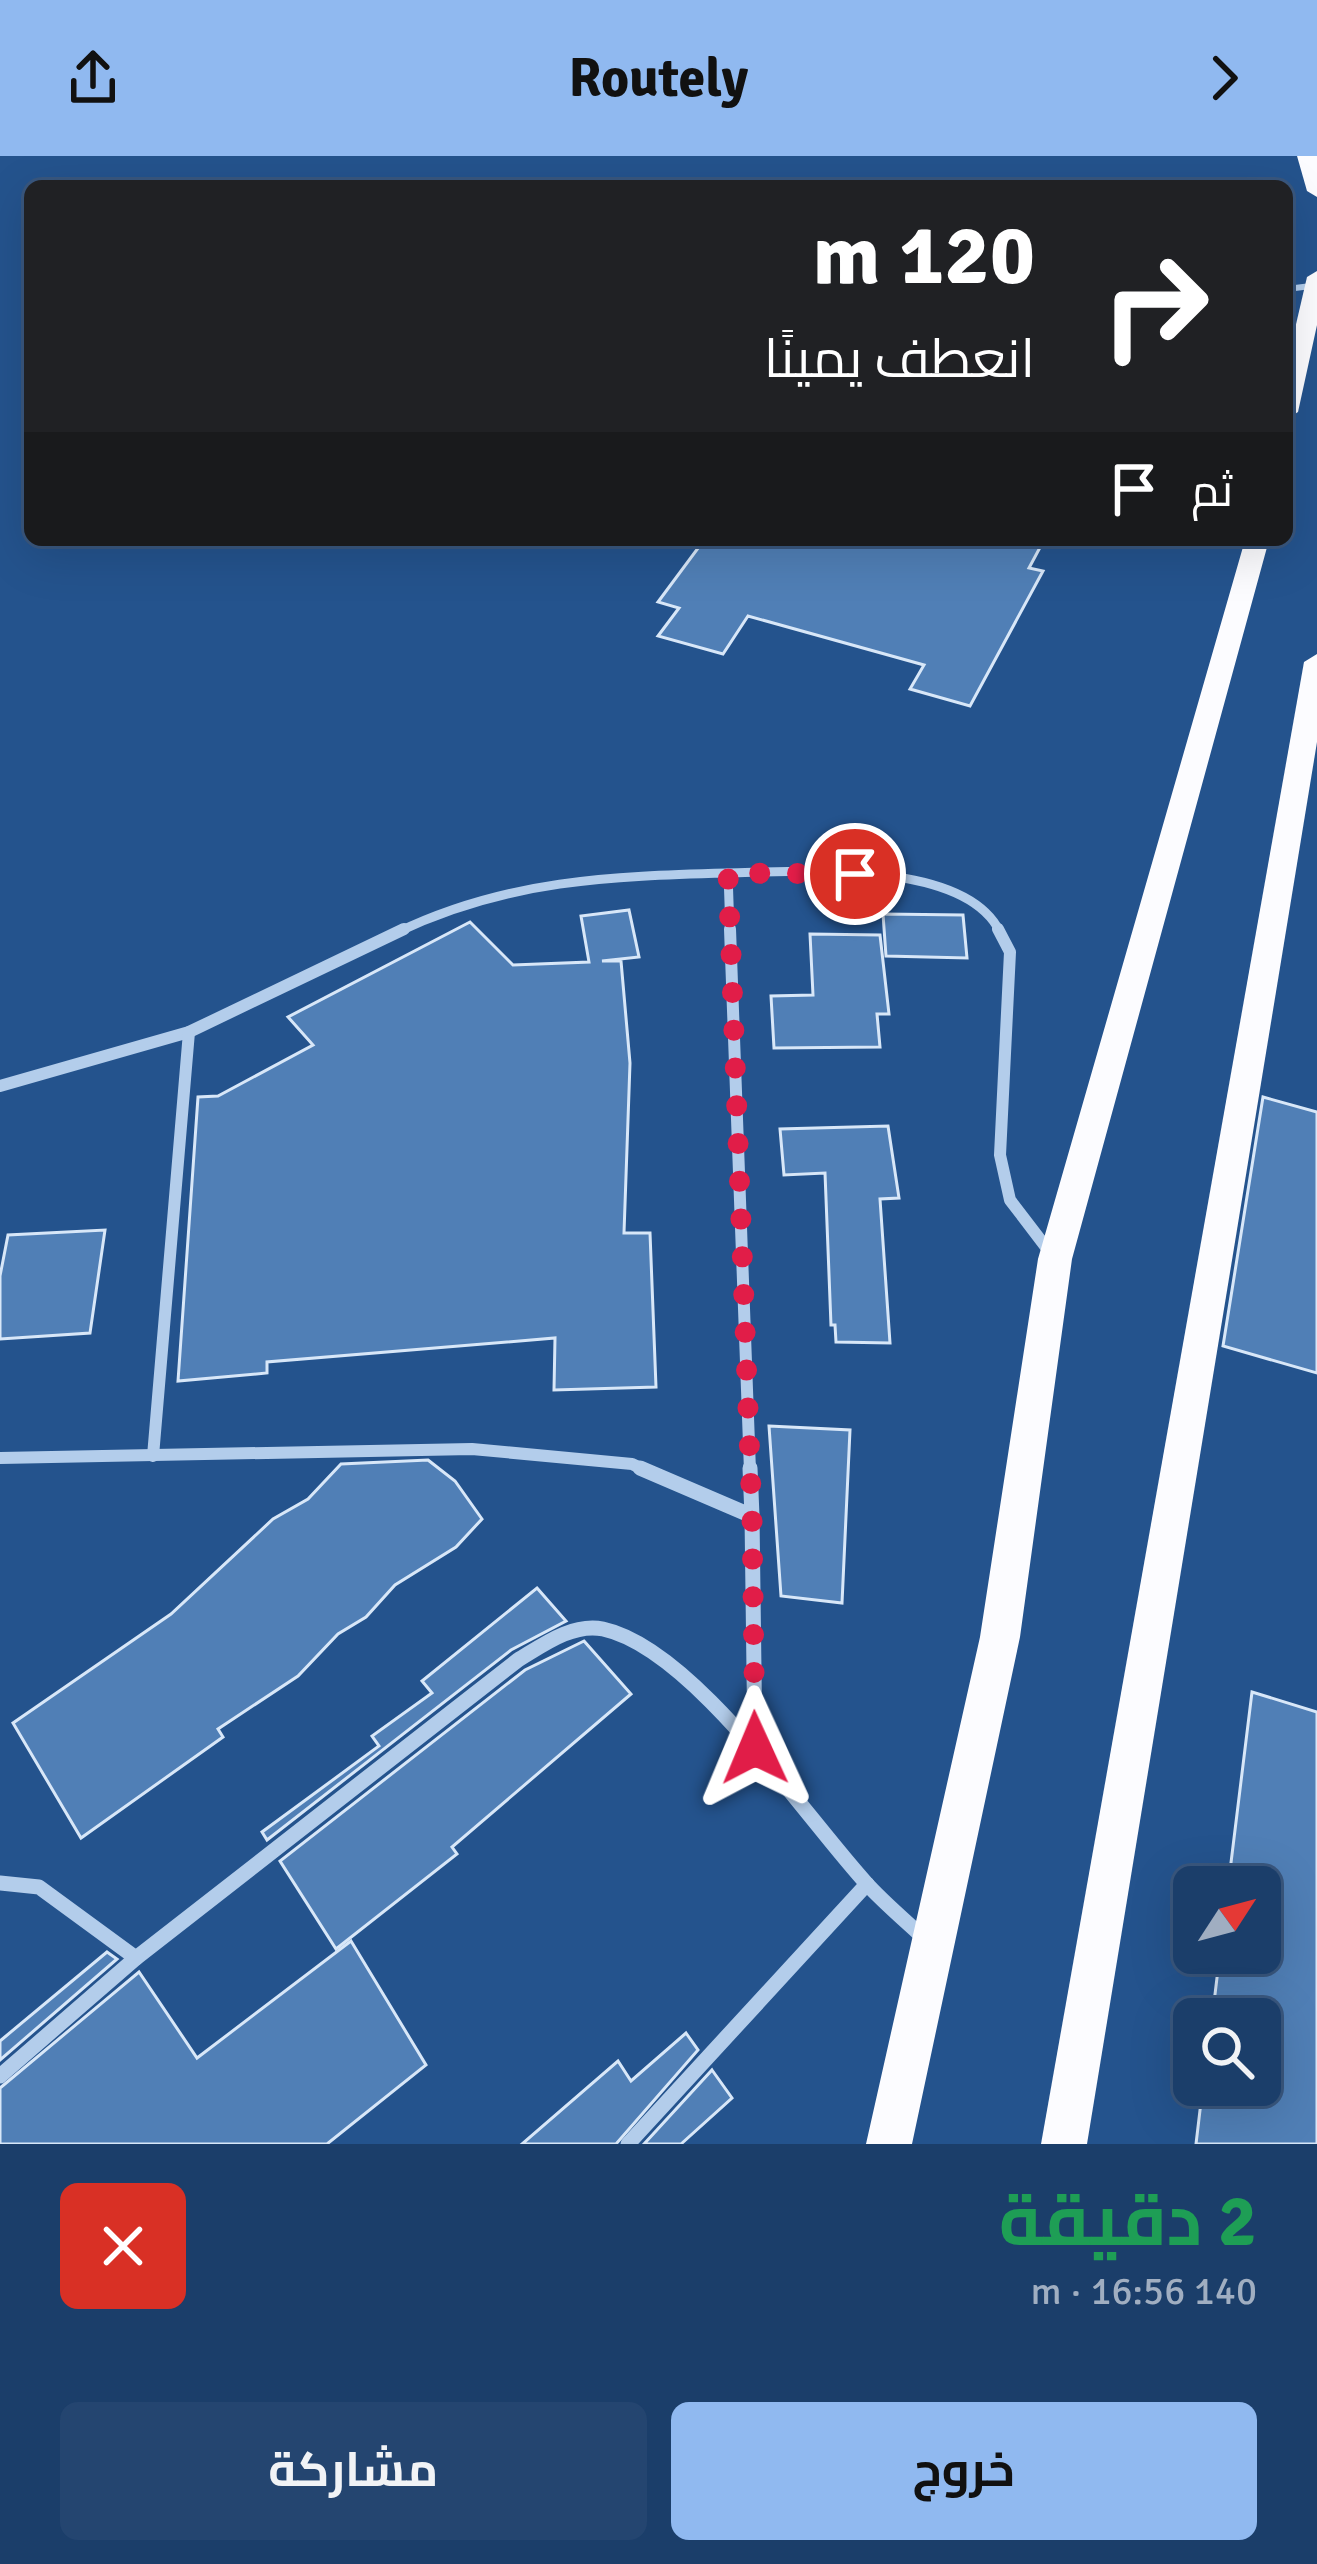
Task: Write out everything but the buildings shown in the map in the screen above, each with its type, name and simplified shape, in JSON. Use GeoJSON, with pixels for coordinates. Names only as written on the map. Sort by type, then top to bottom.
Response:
{"type":"FeatureCollection","features":[{"type":"Feature","properties":{"kind":"highway"},"geometry":{"type":"LineString","coordinates":[[1307,156],[1317,190]]}},
{"type":"Feature","properties":{"kind":"highway"},"geometry":{"type":"LineString","coordinates":[[1293,386],[1317,282]]}},
{"type":"Feature","properties":{"kind":"highway"},"geometry":{"type":"LineString","coordinates":[[889,2144],[1000,1637],[1055,1259],[1255,546]]}},
{"type":"Feature","properties":{"kind":"highway"},"geometry":{"type":"LineString","coordinates":[[1064,2144],[1317,662]]}},
{"type":"Feature","properties":{"kind":"street"},"geometry":{"type":"LineString","coordinates":[[728,873],[752,1516],[755,1748]]}},
{"type":"Feature","properties":{"kind":"street"},"geometry":{"type":"LineString","coordinates":[[0,1086],[189,1032],[430,916],[541,884],[596,876],[728,873],[855,874],[941,886],[971,899],[1004,927],[1010,952],[1000,1155],[1010,1200],[1055,1259]]}},
{"type":"Feature","properties":{"kind":"street"},"geometry":{"type":"LineString","coordinates":[[153,1456],[189,1032]]}},
{"type":"Feature","properties":{"kind":"street"},"geometry":{"type":"LineString","coordinates":[[0,1458],[472,1449],[632,1464],[752,1516]]}},
{"type":"Feature","properties":{"kind":"street"},"geometry":{"type":"LineString","coordinates":[[0,2076],[136,1958],[518,1660],[566,1630],[606,1629],[651,1652],[755,1748],[867,1884],[932,1945]]}},
{"type":"Feature","properties":{"kind":"street"},"geometry":{"type":"LineString","coordinates":[[0,1883],[39,1887],[136,1958]]}},
{"type":"Feature","properties":{"kind":"street"},"geometry":{"type":"LineString","coordinates":[[628,2144],[867,1884]]}},
{"type":"Feature","properties":{"kind":"route"},"geometry":{"type":"LineString","coordinates":[[755,1748],[752,1516],[728,873],[855,874]]}}]}
